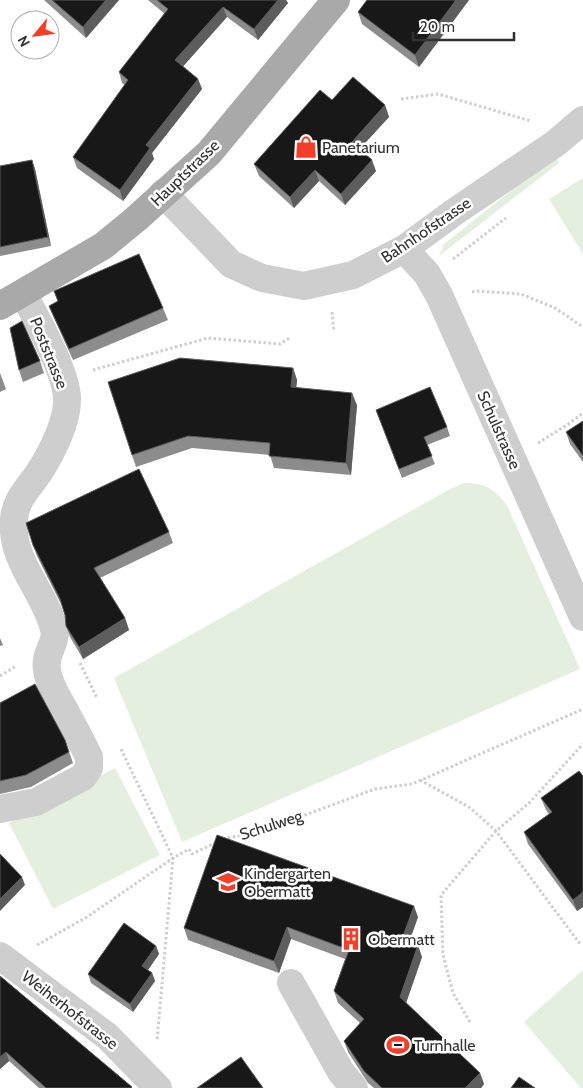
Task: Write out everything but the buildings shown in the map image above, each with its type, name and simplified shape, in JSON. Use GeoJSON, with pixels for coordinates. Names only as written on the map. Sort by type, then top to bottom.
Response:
{"type":"FeatureCollection","features":[{"type":"Feature","properties":{"kind":"main road","name":"Hauptstrasse"},"geometry":{"type":"LineString","coordinates":[[11,300],[103,246],[209,153],[336,0]]}},
{"type":"Feature","properties":{"kind":"street","name":"Bahnhofstrasse"},"geometry":{"type":"LineString","coordinates":[[163,193],[230,264],[262,278],[304,286],[353,275],[404,249],[453,213],[556,143],[583,120]]}},
{"type":"Feature","properties":{"kind":"street","name":"Schulstrasse"},"geometry":{"type":"LineString","coordinates":[[404,249],[427,274],[439,295],[583,617]]}},
{"type":"Feature","properties":{"kind":"street","name":"Poststrasse"},"geometry":{"type":"LineString","coordinates":[[0,809],[36,802],[83,777],[89,768],[89,757],[51,684],[46,668],[48,651],[55,638],[55,631],[49,614],[19,554],[14,536],[16,506],[40,472],[56,441],[63,421],[67,398],[64,379],[43,332],[11,300]]}},
{"type":"Feature","properties":{"kind":"street","name":"Weiherhofstrasse"},"geometry":{"type":"LineString","coordinates":[[3,958],[108,1036],[156,1085]]}},
{"type":"Feature","properties":{"kind":"street"},"geometry":{"type":"LineString","coordinates":[[291,983],[341,1072],[354,1088]]}},
{"type":"Feature","properties":{"kind":"path"},"geometry":{"type":"LineString","coordinates":[[401,99],[438,94],[540,124],[556,143]]}},
{"type":"Feature","properties":{"kind":"path"},"geometry":{"type":"LineString","coordinates":[[439,295],[477,291],[521,294],[555,308],[583,327]]}},
{"type":"Feature","properties":{"kind":"path"},"geometry":{"type":"LineString","coordinates":[[332,309],[334,332]]}},
{"type":"Feature","properties":{"kind":"path"},"geometry":{"type":"LineString","coordinates":[[64,379],[208,338],[280,344],[291,337]]}},
{"type":"Feature","properties":{"kind":"path"},"geometry":{"type":"LineString","coordinates":[[510,454],[546,439],[583,413]]}},
{"type":"Feature","properties":{"kind":"path","name":"Schulweg"},"geometry":{"type":"LineString","coordinates":[[172,858],[190,849],[192,854],[224,839],[262,830],[375,790],[412,784],[583,709]]}},
{"type":"Feature","properties":{"kind":"path"},"geometry":{"type":"LineString","coordinates":[[470,1022],[453,993],[443,955],[441,895],[496,830],[530,802],[583,744]]}},
{"type":"Feature","properties":{"kind":"path"},"geometry":{"type":"LineString","coordinates":[[420,780],[469,807],[496,830],[580,944]]}},
{"type":"Feature","properties":{"kind":"path"},"geometry":{"type":"LineString","coordinates":[[3,958],[87,917],[172,858]]}},
{"type":"Feature","properties":{"kind":"path"},"geometry":{"type":"LineString","coordinates":[[156,1085],[172,858]]}},
{"type":"Feature","properties":{"kind":"green space"},"geometry":{"type":"Polygon","coordinates":[[[557,154],[559,163],[439,256],[444,244],[557,154]]]}},
{"type":"Feature","properties":{"kind":"green space"},"geometry":{"type":"Polygon","coordinates":[[[583,178],[583,254],[549,199],[583,178]]]}},
{"type":"Feature","properties":{"kind":"green space"},"geometry":{"type":"Polygon","coordinates":[[[464,483],[478,484],[488,488],[507,505],[580,669],[182,842],[114,678],[450,489],[464,483]]]}},
{"type":"Feature","properties":{"kind":"green space"},"geometry":{"type":"Polygon","coordinates":[[[115,768],[160,855],[53,909],[9,823],[115,768]]]}},
{"type":"Feature","properties":{"kind":"green space"},"geometry":{"type":"Polygon","coordinates":[[[583,970],[583,1088],[581,1088],[524,1022],[583,970]]]}},
{"type":"Feature","properties":{"kind":"place","name":"Panetarium"},"geometry":{"type":"Point","coordinates":[306,147]}},
{"type":"Feature","properties":{"kind":"place","name":"Kindergarten Obermatt"},"geometry":{"type":"Point","coordinates":[228,882]}},
{"type":"Feature","properties":{"kind":"place","name":"Obermatt"},"geometry":{"type":"Point","coordinates":[351,939]}},
{"type":"Feature","properties":{"kind":"place","name":"Turnhalle"},"geometry":{"type":"Point","coordinates":[398,1045]}}]}
